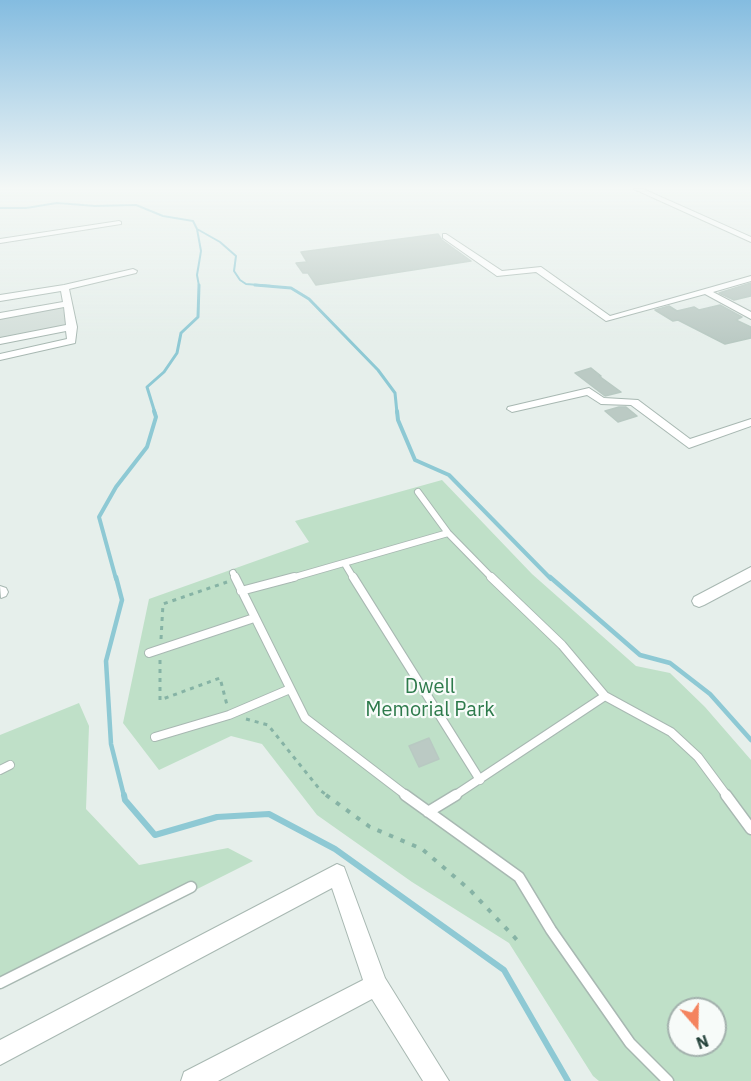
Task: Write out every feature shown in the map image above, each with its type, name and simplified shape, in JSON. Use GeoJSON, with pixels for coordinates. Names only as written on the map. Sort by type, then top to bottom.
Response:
{"type":"FeatureCollection","features":[{"type":"Feature","properties":{"kind":"street"},"geometry":{"type":"LineString","coordinates":[[451,239],[500,274],[538,269],[609,319],[751,278]]}},
{"type":"Feature","properties":{"kind":"street"},"geometry":{"type":"LineString","coordinates":[[0,298],[64,288],[133,271]]}},
{"type":"Feature","properties":{"kind":"street"},"geometry":{"type":"LineString","coordinates":[[0,357],[72,341],[72,327],[64,288]]}},
{"type":"Feature","properties":{"kind":"street"},"geometry":{"type":"LineString","coordinates":[[708,292],[751,316]]}},
{"type":"Feature","properties":{"kind":"street"},"geometry":{"type":"LineString","coordinates":[[0,316],[68,304]]}},
{"type":"Feature","properties":{"kind":"street"},"geometry":{"type":"LineString","coordinates":[[0,340],[72,327]]}},
{"type":"Feature","properties":{"kind":"street"},"geometry":{"type":"LineString","coordinates":[[512,409],[589,391],[601,401],[634,402],[689,444],[751,422]]}},
{"type":"Feature","properties":{"kind":"street"},"geometry":{"type":"LineString","coordinates":[[699,601],[751,573]]}},
{"type":"Feature","properties":{"kind":"street"},"geometry":{"type":"LineString","coordinates":[[0,1053],[338,874],[376,985],[437,1081]]}},
{"type":"Feature","properties":{"kind":"street"},"geometry":{"type":"LineString","coordinates":[[193,1081],[376,985]]}},
{"type":"Feature","properties":{"kind":"lane"},"geometry":{"type":"LineString","coordinates":[[418,492],[448,533],[562,645],[606,696],[671,732],[698,757],[751,829]]}},
{"type":"Feature","properties":{"kind":"lane"},"geometry":{"type":"LineString","coordinates":[[241,591],[345,564],[448,533]]}},
{"type":"Feature","properties":{"kind":"lane"},"geometry":{"type":"LineString","coordinates":[[345,564],[480,780]]}},
{"type":"Feature","properties":{"kind":"lane"},"geometry":{"type":"LineString","coordinates":[[234,576],[305,718],[428,812],[519,877],[551,930],[630,1044],[668,1081]]}},
{"type":"Feature","properties":{"kind":"lane"},"geometry":{"type":"LineString","coordinates":[[149,653],[254,618]]}},
{"type":"Feature","properties":{"kind":"lane"},"geometry":{"type":"LineString","coordinates":[[155,737],[229,715],[290,689]]}},
{"type":"Feature","properties":{"kind":"lane"},"geometry":{"type":"LineString","coordinates":[[428,812],[606,696]]}},
{"type":"Feature","properties":{"kind":"lane"},"geometry":{"type":"LineString","coordinates":[[0,770],[10,765]]}},
{"type":"Feature","properties":{"kind":"lane"},"geometry":{"type":"LineString","coordinates":[[0,983],[191,887]]}},
{"type":"Feature","properties":{"kind":"path"},"geometry":{"type":"LineString","coordinates":[[234,576],[163,604],[160,700],[220,678],[229,715],[268,725],[321,791],[370,827],[422,849],[470,890],[518,941]]}},
{"type":"Feature","properties":{"kind":"shaded area"},"geometry":{"type":"Polygon","coordinates":[[[63,306],[66,325],[0,338],[0,318],[63,306]]]}},
{"type":"Feature","properties":{"kind":"green space","name":"Dwell Memorial Park"},"geometry":{"type":"Polygon","coordinates":[[[442,480],[532,574],[636,666],[670,673],[705,707],[751,760],[751,1081],[599,1081],[593,1076],[509,943],[412,882],[317,815],[262,744],[231,736],[159,770],[123,723],[149,599],[309,542],[295,521],[442,480]]]}},
{"type":"Feature","properties":{"kind":"green space"},"geometry":{"type":"Polygon","coordinates":[[[79,703],[89,726],[86,809],[139,865],[228,848],[253,861],[0,988],[0,735],[79,703]]]}},
{"type":"Feature","properties":{"kind":"building"},"geometry":{"type":"Polygon","coordinates":[[[397,239],[442,239],[471,261],[316,285],[308,273],[303,273],[296,263],[307,262],[301,252],[397,239]]]}},
{"type":"Feature","properties":{"kind":"building"},"geometry":{"type":"Polygon","coordinates":[[[751,283],[751,296],[734,300],[719,293],[751,283]]]}},
{"type":"Feature","properties":{"kind":"building"},"geometry":{"type":"Polygon","coordinates":[[[720,305],[742,317],[736,320],[751,327],[751,338],[725,344],[678,320],[673,321],[655,310],[669,306],[677,311],[694,307],[699,310],[720,305]]]}},
{"type":"Feature","properties":{"kind":"building"},"geometry":{"type":"Polygon","coordinates":[[[591,368],[621,392],[605,396],[575,373],[591,368]]]}},
{"type":"Feature","properties":{"kind":"building"},"geometry":{"type":"Polygon","coordinates":[[[626,407],[637,416],[618,422],[605,411],[626,407]]]}},
{"type":"Feature","properties":{"kind":"building"},"geometry":{"type":"Polygon","coordinates":[[[429,738],[439,759],[419,767],[409,746],[429,738]]]}},
{"type":"Feature","properties":{"kind":"waterway"},"geometry":{"type":"LineString","coordinates":[[199,239],[201,251],[197,275],[199,286]]}},
{"type":"Feature","properties":{"kind":"waterway"},"geometry":{"type":"LineString","coordinates":[[215,239],[236,256],[234,271],[240,280],[246,284],[272,286]]}},
{"type":"Feature","properties":{"kind":"waterway"},"geometry":{"type":"LineString","coordinates":[[255,285],[291,288],[309,299],[378,370],[395,393],[397,413]]}},
{"type":"Feature","properties":{"kind":"waterway"},"geometry":{"type":"LineString","coordinates":[[155,413],[147,387],[164,372],[177,353],[181,333],[198,317],[199,286]]}},
{"type":"Feature","properties":{"kind":"waterway"},"geometry":{"type":"LineString","coordinates":[[116,579],[99,517],[116,487],[147,447],[156,417],[154,411]]}},
{"type":"Feature","properties":{"kind":"waterway"},"geometry":{"type":"LineString","coordinates":[[397,411],[398,420],[415,460],[449,475],[551,579]]}},
{"type":"Feature","properties":{"kind":"waterway"},"geometry":{"type":"LineString","coordinates":[[116,577],[122,600],[106,661],[111,744],[124,796]]}},
{"type":"Feature","properties":{"kind":"waterway"},"geometry":{"type":"LineString","coordinates":[[550,577],[640,655],[670,663],[710,694],[751,740]]}},
{"type":"Feature","properties":{"kind":"waterway"},"geometry":{"type":"LineString","coordinates":[[124,795],[125,800],[155,835],[217,817],[269,814],[335,849],[504,970],[568,1081]]}}]}
